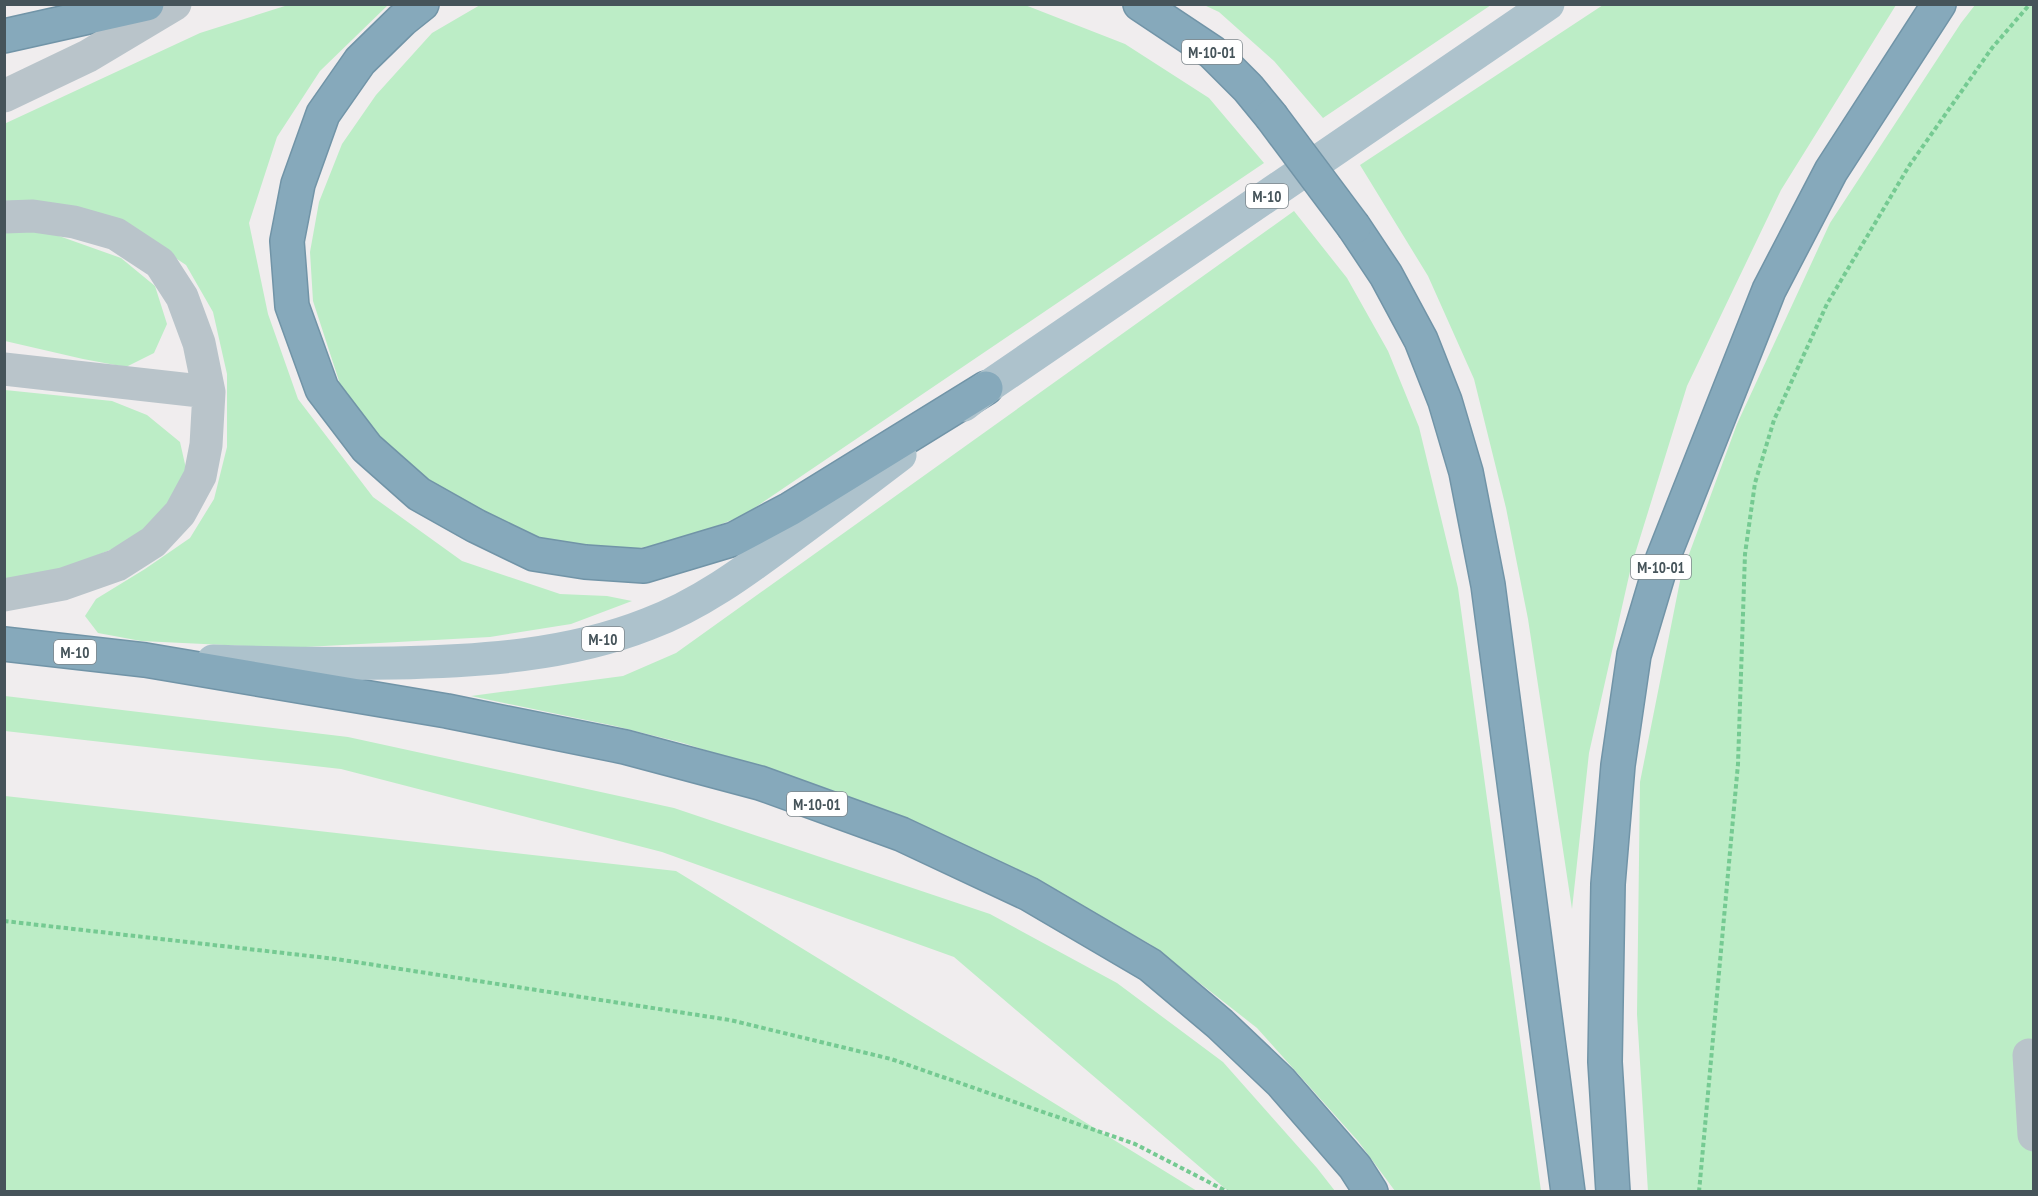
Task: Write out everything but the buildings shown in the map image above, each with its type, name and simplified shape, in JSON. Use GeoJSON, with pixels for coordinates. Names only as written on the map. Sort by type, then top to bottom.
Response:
{"type":"FeatureCollection","features":[{"type":"Feature","properties":{"kind":"highway"},"geometry":{"type":"LineString","coordinates":[[4,36],[147,4]]}},
{"type":"Feature","properties":{"kind":"highway"},"geometry":{"type":"LineString","coordinates":[[422,4],[402,20],[360,62],[323,114],[298,184],[287,242],[292,306],[322,389],[367,448],[419,494],[476,526],[534,554],[585,562],[644,566],[734,539],[790,509],[986,388]]}},
{"type":"Feature","properties":{"kind":"highway","name":"М-10-01"},"geometry":{"type":"LineString","coordinates":[[1140,4],[1212,52],[1248,88],[1271,116],[1354,227],[1386,275],[1420,340],[1445,402],[1466,472],[1488,585],[1568,1191]]}},
{"type":"Feature","properties":{"kind":"highway","name":"М-10-01"},"geometry":{"type":"LineString","coordinates":[[1613,1191],[1605,1062],[1608,884],[1618,765],[1634,655],[1663,558],[1768,290],[1831,171],[1939,4]]}},
{"type":"Feature","properties":{"kind":"highway","name":"М-10"},"geometry":{"type":"LineString","coordinates":[[4,644],[145,660]]}},
{"type":"Feature","properties":{"kind":"highway","name":"М-10-01"},"geometry":{"type":"LineString","coordinates":[[145,660],[447,711],[625,747],[760,783],[901,834],[1029,894],[1150,965],[1220,1024],[1281,1082],[1355,1167],[1371,1191]]}},
{"type":"Feature","properties":{"kind":"main road","name":"М-10"},"geometry":{"type":"LineString","coordinates":[[145,660],[318,664],[437,662],[524,655],[591,643],[649,624],[694,603],[747,570],[986,388],[1548,4]]}},
{"type":"Feature","properties":{"kind":"lane"},"geometry":{"type":"LineString","coordinates":[[4,96],[88,56],[175,4]]}},
{"type":"Feature","properties":{"kind":"lane"},"geometry":{"type":"LineString","coordinates":[[4,218],[33,216],[74,222],[117,234],[160,263],[182,297],[199,343],[209,392],[206,445],[200,476],[180,513],[153,542],[117,565],[63,584],[4,595]]}},
{"type":"Feature","properties":{"kind":"lane"},"geometry":{"type":"LineString","coordinates":[[4,369],[209,392]]}},
{"type":"Feature","properties":{"kind":"lane"},"geometry":{"type":"LineString","coordinates":[[2028,1055],[2034,1135]]}},
{"type":"Feature","properties":{"kind":"path"},"geometry":{"type":"LineString","coordinates":[[1699,1191],[1738,764],[1745,554],[1755,483],[1774,420],[1827,304],[1909,166],[1992,48],[2030,4]]}},
{"type":"Feature","properties":{"kind":"path"},"geometry":{"type":"LineString","coordinates":[[4,921],[336,959],[730,1020],[891,1059],[1135,1144],[1228,1191]]}},
{"type":"Feature","properties":{"kind":"green space"},"geometry":{"type":"Polygon","coordinates":[[[1491,4],[1323,118],[1274,61],[1219,12],[1204,5],[1491,4]]]}},
{"type":"Feature","properties":{"kind":"green space"},"geometry":{"type":"Polygon","coordinates":[[[288,5],[388,5],[320,71],[277,137],[249,223],[268,314],[298,399],[373,497],[462,561],[560,594],[607,596],[632,601],[571,624],[490,637],[287,648],[141,641],[98,633],[85,616],[96,599],[190,538],[214,499],[227,447],[227,374],[213,312],[186,265],[117,219],[5,202],[4,124],[200,33],[288,5]]]}},
{"type":"Feature","properties":{"kind":"green space"},"geometry":{"type":"Polygon","coordinates":[[[480,5],[1025,5],[1125,44],[1209,98],[1264,163],[744,515],[677,542],[601,554],[523,534],[452,501],[395,456],[340,384],[313,301],[310,252],[319,202],[342,144],[376,95],[432,33],[480,5]]]}},
{"type":"Feature","properties":{"kind":"green space"},"geometry":{"type":"Polygon","coordinates":[[[1603,5],[1896,5],[1781,190],[1687,386],[1631,567],[1589,753],[1572,909],[1528,619],[1506,508],[1474,379],[1428,276],[1360,165],[1603,5]]]}},
{"type":"Feature","properties":{"kind":"green space"},"geometry":{"type":"Polygon","coordinates":[[[1975,5],[2033,5],[2033,1191],[1648,1192],[1637,1014],[1640,782],[1681,576],[1737,424],[1830,223],[1975,5]]]}},
{"type":"Feature","properties":{"kind":"green space"},"geometry":{"type":"Polygon","coordinates":[[[1294,211],[1347,278],[1388,351],[1419,427],[1458,588],[1541,1191],[1395,1191],[1358,1141],[1257,1028],[1150,944],[1007,866],[768,770],[683,743],[615,726],[471,696],[623,676],[676,653],[1294,211]]]}},
{"type":"Feature","properties":{"kind":"green space"},"geometry":{"type":"Polygon","coordinates":[[[5,230],[45,231],[121,258],[155,286],[167,324],[154,353],[126,367],[5,341],[5,230]]]}},
{"type":"Feature","properties":{"kind":"green space"},"geometry":{"type":"Polygon","coordinates":[[[5,390],[112,401],[147,415],[180,442],[187,473],[159,517],[124,544],[67,568],[5,579],[5,390]]]}},
{"type":"Feature","properties":{"kind":"green space"},"geometry":{"type":"Polygon","coordinates":[[[5,696],[348,737],[674,808],[990,914],[1117,983],[1223,1062],[1335,1191],[1228,1191],[954,957],[662,852],[341,769],[5,731],[5,696]]]}},
{"type":"Feature","properties":{"kind":"green space"},"geometry":{"type":"Polygon","coordinates":[[[5,796],[676,871],[1197,1191],[5,1191],[5,796]]]}}]}
